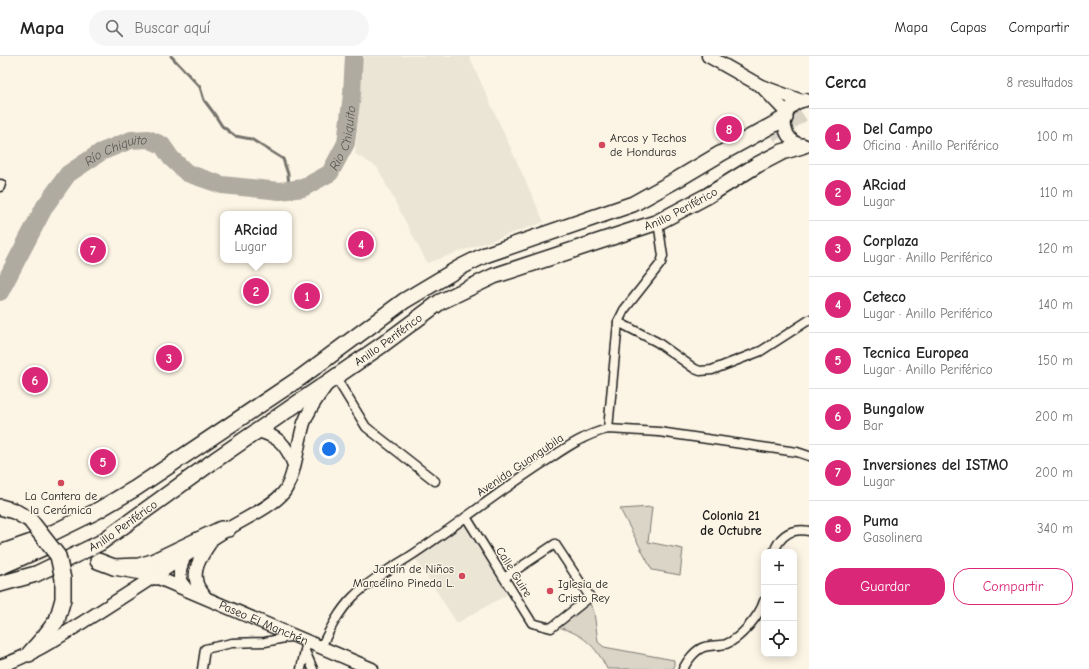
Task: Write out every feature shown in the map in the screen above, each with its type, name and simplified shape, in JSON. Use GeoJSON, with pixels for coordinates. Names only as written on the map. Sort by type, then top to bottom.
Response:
{"type":"FeatureCollection","features":[{"type":"Feature","properties":{"kind":"highway","name":"Anillo Periférico"},"geometry":{"type":"LineString","coordinates":[[0,553],[40,539],[95,512],[136,488],[300,378],[404,301],[461,267],[485,255],[633,204],[786,115]]}},
{"type":"Feature","properties":{"kind":"highway"},"geometry":{"type":"LineString","coordinates":[[461,267],[517,250],[650,203],[774,139],[670,208],[613,231],[511,264],[494,276]]}},
{"type":"Feature","properties":{"kind":"highway","name":"Anillo Periférico"},"geometry":{"type":"LineString","coordinates":[[0,584],[36,574],[100,544],[215,460],[332,381],[440,302],[494,276],[658,222],[707,196],[757,165],[782,152],[805,146]]}},
{"type":"Feature","properties":{"kind":"highway"},"geometry":{"type":"LineString","coordinates":[[0,567],[62,540],[116,510],[159,480],[187,455]]}},
{"type":"Feature","properties":{"kind":"highway"},"geometry":{"type":"LineString","coordinates":[[0,507],[14,511],[30,520],[58,556],[63,579],[63,599],[57,620],[29,654]]}},
{"type":"Feature","properties":{"kind":"highway"},"geometry":{"type":"LineString","coordinates":[[114,567],[139,566],[152,562],[221,529],[228,529]]}},
{"type":"Feature","properties":{"kind":"highway"},"geometry":{"type":"LineString","coordinates":[[98,561],[114,567],[156,576]]}},
{"type":"Feature","properties":{"kind":"main road"},"geometry":{"type":"LineString","coordinates":[[708,56],[761,86],[807,100]]}},
{"type":"Feature","properties":{"kind":"main road"},"geometry":{"type":"LineString","coordinates":[[761,86],[786,115]]}},
{"type":"Feature","properties":{"kind":"main road"},"geometry":{"type":"LineString","coordinates":[[805,146],[793,141],[786,133],[784,123],[786,115],[793,105],[807,100]]}},
{"type":"Feature","properties":{"kind":"main road"},"geometry":{"type":"LineString","coordinates":[[0,666],[29,654],[55,640],[212,539],[276,500],[284,492],[290,480],[300,436],[309,412],[332,381]]}},
{"type":"Feature","properties":{"kind":"main road"},"geometry":{"type":"LineString","coordinates":[[258,431],[270,434],[283,443],[294,465]]}},
{"type":"Feature","properties":{"kind":"main road"},"geometry":{"type":"LineString","coordinates":[[205,598],[197,584],[195,570],[212,539]]}},
{"type":"Feature","properties":{"kind":"main road"},"geometry":{"type":"LineString","coordinates":[[184,557],[180,570],[180,581],[187,590]]}},
{"type":"Feature","properties":{"kind":"main road","name":"Paseo El Manchén"},"geometry":{"type":"LineString","coordinates":[[156,576],[294,636],[306,646],[321,647],[372,669]]}},
{"type":"Feature","properties":{"kind":"street"},"geometry":{"type":"LineString","coordinates":[[608,429],[618,322],[624,310],[661,264],[663,256],[658,222]]}},
{"type":"Feature","properties":{"kind":"street"},"geometry":{"type":"LineString","coordinates":[[618,322],[658,342],[700,372],[712,370],[761,351],[809,320]]}},
{"type":"Feature","properties":{"kind":"street"},"geometry":{"type":"LineString","coordinates":[[332,381],[366,427],[435,481]]}},
{"type":"Feature","properties":{"kind":"street","name":"Avenida Guangubila"},"geometry":{"type":"LineString","coordinates":[[321,647],[332,624],[343,607],[355,595],[391,568],[415,554],[526,473],[571,445],[601,431],[608,429],[658,432],[797,452],[809,456]]}},
{"type":"Feature","properties":{"kind":"street","name":"Calle Guire"},"geometry":{"type":"LineString","coordinates":[[466,517],[532,623],[551,628],[590,597],[556,544],[504,578]]}},
{"type":"Feature","properties":{"kind":"street"},"geometry":{"type":"LineString","coordinates":[[775,549],[777,543],[786,534],[793,531],[809,531]]}},
{"type":"Feature","properties":{"kind":"street"},"geometry":{"type":"LineString","coordinates":[[683,669],[688,660],[703,648],[727,644],[745,631],[761,607]]}},
{"type":"Feature","properties":{"kind":"street"},"geometry":{"type":"LineString","coordinates":[[202,669],[205,649],[232,644],[265,642],[294,636]]}},
{"type":"Feature","properties":{"kind":"street"},"geometry":{"type":"LineString","coordinates":[[301,669],[306,646]]}},
{"type":"Feature","properties":{"kind":"street"},"geometry":{"type":"LineString","coordinates":[[306,646],[313,669]]}},
{"type":"Feature","properties":{"kind":"shaded area"},"geometry":{"type":"Polygon","coordinates":[[[364,56],[469,56],[544,222],[427,263],[377,167],[355,154],[364,56]]]}},
{"type":"Feature","properties":{"kind":"shaded area"},"geometry":{"type":"Polygon","coordinates":[[[652,507],[648,542],[683,549],[680,575],[652,570],[620,509],[652,507]]]}},
{"type":"Feature","properties":{"kind":"shaded area","name":"Jardín de Niños Marcelino Pineda L."},"geometry":{"type":"Polygon","coordinates":[[[465,521],[508,594],[457,623],[415,558],[465,521]]]}},
{"type":"Feature","properties":{"kind":"shaded area"},"geometry":{"type":"Polygon","coordinates":[[[589,602],[594,612],[598,642],[604,647],[674,660],[674,669],[607,669],[603,661],[588,642],[575,633],[558,627],[589,602]]]}},
{"type":"Feature","properties":{"kind":"waterway"},"geometry":{"type":"LineString","coordinates":[[171,56],[200,87],[204,100],[222,126],[235,136],[251,139],[283,159],[288,174],[289,189]]}},
{"type":"Feature","properties":{"kind":"waterway","name":"Río Chiquito"},"geometry":{"type":"LineString","coordinates":[[0,292],[45,206],[68,174],[101,152],[131,140],[148,139],[162,145],[171,158],[187,173],[222,185],[280,191],[303,188],[330,173],[346,143],[352,94],[354,56]]}},
{"type":"Feature","properties":{"kind":"tunnel"},"geometry":{"type":"LineString","coordinates":[[771,135],[809,110]]}},
{"type":"Feature","properties":{"kind":"place","name":"Puma"},"geometry":{"type":"Point","coordinates":[729,129]}},
{"type":"Feature","properties":{"kind":"place","name":"Arcos y Techos de Honduras"},"geometry":{"type":"Point","coordinates":[602,145]}},
{"type":"Feature","properties":{"kind":"place","name":"Ceteco"},"geometry":{"type":"Point","coordinates":[361,244]}},
{"type":"Feature","properties":{"kind":"place","name":"Inversiones del ISTMO"},"geometry":{"type":"Point","coordinates":[93,250]}},
{"type":"Feature","properties":{"kind":"place","name":"ARciad"},"geometry":{"type":"Point","coordinates":[256,291]}},
{"type":"Feature","properties":{"kind":"place","name":"Del Campo"},"geometry":{"type":"Point","coordinates":[307,296]}},
{"type":"Feature","properties":{"kind":"place","name":"Corplaza"},"geometry":{"type":"Point","coordinates":[169,358]}},
{"type":"Feature","properties":{"kind":"place","name":"Bungalow"},"geometry":{"type":"Point","coordinates":[35,380]}},
{"type":"Feature","properties":{"kind":"place","name":"Tecnica Europea"},"geometry":{"type":"Point","coordinates":[103,462]}},
{"type":"Feature","properties":{"kind":"place","name":"La Cantera de la Cerámica"},"geometry":{"type":"Point","coordinates":[61,483]}},
{"type":"Feature","properties":{"kind":"place","name":"Jardín de Niños Marcelino Pineda L."},"geometry":{"type":"Point","coordinates":[462,576]}},
{"type":"Feature","properties":{"kind":"place","name":"Iglesia de Cristo Rey"},"geometry":{"type":"Point","coordinates":[550,591]}},
{"type":"Feature","properties":{"kind":"district","name":"Colonia 21 de Octubre"},"geometry":{"type":"Point","coordinates":[731,522]}},
{"type":"Feature","properties":{"kind":"water label","name":"Rio Chiquito"},"geometry":{"type":"Point","coordinates":[339,136]}}]}
